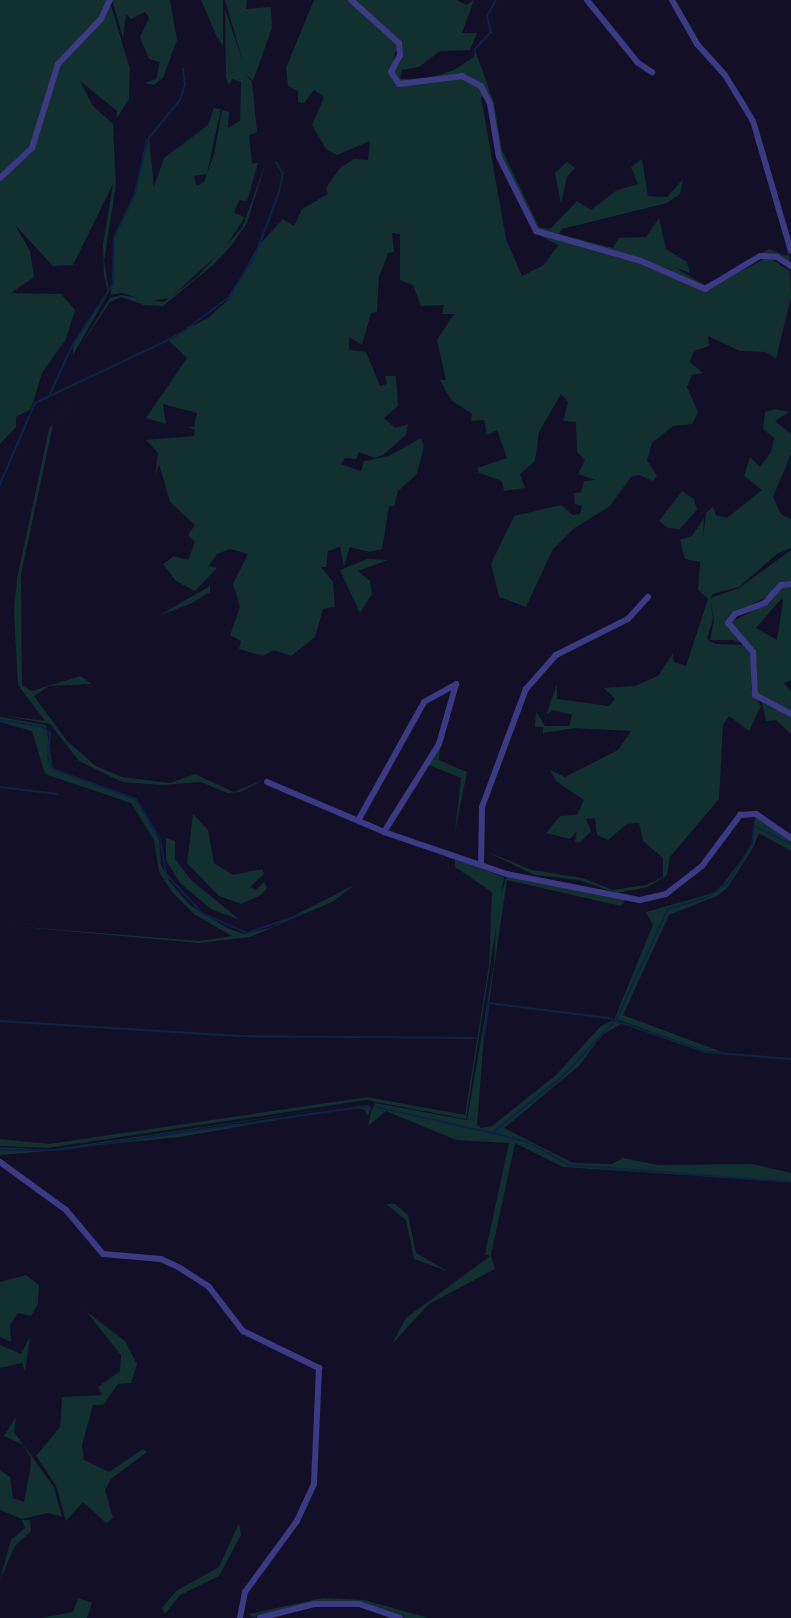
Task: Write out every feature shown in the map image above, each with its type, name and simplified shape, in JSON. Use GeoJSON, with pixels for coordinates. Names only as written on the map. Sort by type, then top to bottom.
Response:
{"type":"FeatureCollection","features":[{"type":"Feature","properties":{"kind":"street"},"geometry":{"type":"LineString","coordinates":[[0,178],[32,148],[58,64],[101,19],[110,0]]}},
{"type":"Feature","properties":{"kind":"street"},"geometry":{"type":"LineString","coordinates":[[351,0],[399,43],[400,55],[391,72],[399,84],[462,76],[481,86],[490,104],[499,157],[536,231],[641,261],[705,289],[764,255],[791,266]]}},
{"type":"Feature","properties":{"kind":"street"},"geometry":{"type":"LineString","coordinates":[[587,0],[638,63],[652,72]]}},
{"type":"Feature","properties":{"kind":"street"},"geometry":{"type":"LineString","coordinates":[[672,0],[756,129],[791,251]]}},
{"type":"Feature","properties":{"kind":"street"},"geometry":{"type":"LineString","coordinates":[[791,584],[781,585],[765,603],[735,614],[728,623],[753,652],[755,695],[791,714]]}},
{"type":"Feature","properties":{"kind":"street"},"geometry":{"type":"LineString","coordinates":[[481,865],[482,807],[526,689],[556,655],[628,619],[648,597]]}},
{"type":"Feature","properties":{"kind":"street"},"geometry":{"type":"LineString","coordinates":[[359,819],[424,702],[456,684],[439,744],[384,832]]}},
{"type":"Feature","properties":{"kind":"street"},"geometry":{"type":"LineString","coordinates":[[267,782],[384,832],[481,865],[545,883],[647,900],[666,894],[702,866],[740,815],[756,814],[791,838]]}},
{"type":"Feature","properties":{"kind":"street"},"geometry":{"type":"LineString","coordinates":[[0,1162],[66,1210],[103,1254],[161,1259],[180,1268],[209,1287],[243,1331],[319,1368],[314,1484],[297,1521],[245,1592],[241,1618]]}},
{"type":"Feature","properties":{"kind":"street"},"geometry":{"type":"LineString","coordinates":[[260,1618],[314,1604],[359,1604],[400,1618]]}},
{"type":"Feature","properties":{"kind":"green space"},"geometry":{"type":"Polygon","coordinates":[[[0,0],[108,0],[104,12],[57,64],[31,148],[0,177],[0,0]]]}},
{"type":"Feature","properties":{"kind":"green space"},"geometry":{"type":"Polygon","coordinates":[[[112,0],[170,0],[177,40],[163,78],[154,85],[145,83],[156,79],[160,62],[149,59],[140,37],[149,18],[145,12],[131,19],[126,14],[123,38],[112,0]]]}},
{"type":"Feature","properties":{"kind":"green space"},"geometry":{"type":"Polygon","coordinates":[[[201,0],[223,0],[223,46],[217,37],[201,0]]]}},
{"type":"Feature","properties":{"kind":"green space"},"geometry":{"type":"Polygon","coordinates":[[[225,0],[247,0],[246,9],[271,7],[272,28],[253,81],[246,74],[252,82],[257,132],[249,135],[252,163],[258,163],[247,201],[239,200],[234,213],[245,217],[224,249],[170,298],[148,301],[122,293],[111,295],[114,237],[135,194],[149,137],[154,187],[164,158],[208,125],[214,108],[221,109],[207,173],[214,154],[222,110],[229,112],[228,128],[240,121],[241,82],[232,79],[229,85],[226,77],[225,9],[243,62],[225,0]],[[207,174],[194,176],[197,186],[204,182],[207,174]]]}},
{"type":"Feature","properties":{"kind":"green space"},"geometry":{"type":"Polygon","coordinates":[[[314,0],[348,0],[398,44],[390,72],[398,86],[462,77],[473,80],[486,95],[481,97],[506,239],[522,276],[544,265],[558,245],[535,233],[641,262],[705,290],[768,257],[790,271],[791,297],[776,359],[766,352],[740,351],[708,336],[709,346],[694,351],[690,362],[703,373],[692,375],[687,387],[698,412],[692,424],[673,426],[652,443],[647,460],[657,476],[653,481],[639,475],[631,477],[610,506],[573,529],[553,549],[526,607],[499,597],[491,564],[514,516],[561,505],[573,515],[580,514],[582,506],[575,504],[574,493],[581,492],[584,481],[595,480],[578,474],[585,460],[577,452],[576,422],[563,421],[568,402],[561,394],[539,432],[535,461],[520,474],[525,488],[504,491],[502,481],[479,473],[477,468],[507,458],[497,430],[487,435],[484,420],[471,421],[472,414],[451,400],[440,380],[446,380],[437,340],[454,314],[442,314],[444,305],[421,306],[413,285],[400,280],[400,234],[392,233],[394,252],[388,253],[379,277],[377,312],[371,313],[362,345],[349,337],[349,350],[366,352],[380,386],[387,384],[385,376],[396,376],[398,406],[384,418],[395,428],[408,424],[406,435],[384,454],[375,458],[359,452],[356,459],[345,458],[341,464],[361,471],[364,461],[389,456],[421,438],[424,446],[417,474],[398,491],[394,506],[389,506],[382,549],[369,552],[350,547],[344,566],[340,547],[328,551],[326,567],[321,567],[333,582],[335,607],[323,609],[315,637],[291,656],[274,650],[263,656],[239,649],[241,641],[230,635],[240,607],[233,584],[248,554],[230,549],[217,554],[209,566],[217,568],[195,591],[176,581],[163,564],[174,556],[188,560],[195,542],[188,535],[195,525],[170,502],[159,464],[155,477],[158,453],[146,440],[194,436],[195,430],[188,427],[194,427],[197,413],[163,404],[166,424],[146,418],[187,358],[167,339],[208,318],[229,299],[258,246],[283,219],[294,226],[302,209],[328,194],[326,188],[340,168],[354,159],[368,160],[370,141],[337,155],[326,149],[312,125],[324,97],[314,90],[304,103],[298,102],[298,91],[288,86],[286,68],[314,0]]]}},
{"type":"Feature","properties":{"kind":"green space"},"geometry":{"type":"Polygon","coordinates":[[[352,0],[457,0],[466,5],[474,0],[462,33],[477,33],[470,50],[440,51],[419,67],[402,70],[400,79],[430,78],[454,70],[474,57],[475,50],[494,103],[502,150],[539,227],[550,229],[577,201],[591,210],[617,190],[638,184],[631,167],[642,159],[648,196],[667,197],[683,179],[680,194],[667,203],[562,229],[559,234],[613,248],[619,238],[646,237],[659,218],[666,249],[687,262],[690,273],[674,267],[705,285],[769,249],[787,256],[788,249],[791,265],[768,254],[712,287],[697,285],[641,260],[537,230],[500,156],[482,85],[467,75],[399,83],[392,72],[402,47],[352,0]]]}},
{"type":"Feature","properties":{"kind":"green space"},"geometry":{"type":"Polygon","coordinates":[[[110,2],[130,69],[129,99],[117,118],[117,111],[80,81],[93,106],[113,124],[116,185],[104,261],[109,292],[73,355],[73,344],[108,292],[104,275],[103,244],[113,184],[73,265],[53,266],[15,225],[30,251],[34,277],[11,293],[61,294],[75,310],[66,339],[42,373],[31,409],[16,417],[16,427],[0,444],[0,180],[33,149],[59,65],[110,2]]]}},
{"type":"Feature","properties":{"kind":"green space"},"geometry":{"type":"Polygon","coordinates":[[[266,162],[247,223],[213,265],[163,306],[144,305],[121,297],[110,302],[77,351],[110,298],[121,295],[164,302],[197,277],[242,228],[266,162]]]}},
{"type":"Feature","properties":{"kind":"green space"},"geometry":{"type":"Polygon","coordinates":[[[567,162],[575,168],[567,177],[561,204],[555,173],[567,162]]]}},
{"type":"Feature","properties":{"kind":"green space"},"geometry":{"type":"Polygon","coordinates":[[[77,398],[53,425],[21,574],[22,685],[32,691],[80,676],[92,684],[49,686],[34,696],[67,741],[96,766],[122,777],[170,783],[195,774],[234,792],[263,780],[241,792],[227,793],[201,782],[163,785],[122,782],[79,761],[50,724],[0,715],[45,721],[18,685],[14,611],[17,579],[49,429],[77,398]]]}},
{"type":"Feature","properties":{"kind":"green space"},"geometry":{"type":"Polygon","coordinates":[[[775,409],[789,412],[775,421],[791,434],[791,454],[773,497],[781,514],[791,519],[791,548],[777,554],[739,587],[713,594],[710,598],[739,588],[791,550],[791,583],[739,612],[727,625],[745,644],[733,640],[710,640],[714,619],[710,601],[713,619],[707,638],[709,641],[716,644],[746,645],[752,652],[751,689],[761,706],[749,731],[729,716],[723,725],[719,799],[670,857],[667,875],[648,887],[616,893],[579,880],[535,875],[485,851],[532,870],[583,878],[613,890],[646,885],[663,877],[663,858],[643,841],[639,823],[627,824],[608,840],[597,835],[595,818],[586,819],[591,831],[580,842],[575,842],[577,831],[570,839],[546,833],[560,816],[577,815],[584,800],[557,782],[550,770],[565,777],[618,750],[631,731],[575,728],[543,733],[543,727],[535,727],[536,711],[545,726],[569,726],[572,715],[553,710],[546,715],[557,684],[557,699],[609,706],[615,699],[604,688],[635,686],[658,676],[673,653],[674,662],[686,666],[708,599],[698,590],[700,562],[685,559],[680,540],[692,536],[704,518],[703,538],[706,513],[713,507],[716,515],[727,518],[762,490],[744,476],[750,457],[760,467],[771,452],[774,438],[763,429],[765,412],[775,409]]]}},
{"type":"Feature","properties":{"kind":"green space"},"geometry":{"type":"Polygon","coordinates":[[[682,491],[694,499],[697,510],[680,529],[668,528],[659,521],[682,491]]]}},
{"type":"Feature","properties":{"kind":"green space"},"geometry":{"type":"Polygon","coordinates":[[[367,559],[388,560],[358,571],[370,581],[372,594],[360,613],[340,570],[367,559]]]}},
{"type":"Feature","properties":{"kind":"green space"},"geometry":{"type":"Polygon","coordinates":[[[791,585],[791,680],[784,683],[791,692],[791,713],[758,697],[756,660],[729,623],[766,604],[778,588],[791,585]],[[782,598],[756,628],[777,640],[782,598]]]}},
{"type":"Feature","properties":{"kind":"green space"},"geometry":{"type":"Polygon","coordinates":[[[210,586],[210,592],[192,603],[160,615],[210,586]]]}},
{"type":"Feature","properties":{"kind":"green space"},"geometry":{"type":"Polygon","coordinates":[[[762,702],[791,715],[791,734],[776,720],[766,721],[762,702]]]}},
{"type":"Feature","properties":{"kind":"green space"},"geometry":{"type":"Polygon","coordinates":[[[0,717],[46,725],[53,769],[136,800],[159,840],[161,865],[170,882],[190,905],[227,928],[244,934],[270,928],[354,885],[334,901],[250,937],[199,943],[0,925],[199,941],[232,936],[194,914],[172,892],[159,872],[154,840],[131,803],[45,774],[32,731],[0,722],[0,717]]]}},
{"type":"Feature","properties":{"kind":"green space"},"geometry":{"type":"Polygon","coordinates":[[[440,746],[439,760],[467,772],[455,832],[461,778],[429,765],[417,785],[440,746]]]}},
{"type":"Feature","properties":{"kind":"green space"},"geometry":{"type":"Polygon","coordinates":[[[193,814],[208,830],[214,863],[233,875],[262,869],[264,874],[250,887],[256,890],[264,882],[267,888],[261,895],[241,904],[219,896],[187,863],[193,814]]]}},
{"type":"Feature","properties":{"kind":"green space"},"geometry":{"type":"Polygon","coordinates":[[[755,816],[791,840],[791,851],[759,833],[727,888],[717,896],[669,915],[623,1015],[722,1052],[705,1051],[616,1019],[623,1023],[602,1035],[579,1066],[504,1128],[573,1163],[612,1164],[623,1158],[658,1165],[752,1164],[791,1173],[791,1182],[563,1167],[515,1143],[491,1255],[495,1269],[429,1304],[392,1344],[406,1318],[490,1256],[485,1254],[509,1143],[456,1140],[386,1111],[368,1126],[371,1112],[375,1103],[467,1120],[494,964],[497,906],[507,876],[626,899],[621,906],[507,880],[484,1036],[477,1125],[481,1128],[492,1126],[556,1075],[601,1026],[614,1020],[653,925],[646,912],[717,892],[752,845],[755,816]]]}},
{"type":"Feature","properties":{"kind":"green space"},"geometry":{"type":"Polygon","coordinates":[[[166,838],[175,841],[175,859],[191,880],[240,920],[211,909],[180,883],[166,860],[166,838]]]}},
{"type":"Feature","properties":{"kind":"green space"},"geometry":{"type":"Polygon","coordinates":[[[455,859],[504,877],[466,1119],[366,1100],[48,1148],[0,1146],[0,1139],[49,1144],[367,1097],[465,1115],[489,965],[492,892],[455,867],[455,859]]]}},
{"type":"Feature","properties":{"kind":"green space"},"geometry":{"type":"Polygon","coordinates":[[[371,1102],[59,1150],[0,1155],[0,1147],[48,1150],[371,1102]]]}},
{"type":"Feature","properties":{"kind":"green space"},"geometry":{"type":"Polygon","coordinates":[[[350,1107],[180,1137],[99,1145],[350,1107]]]}},
{"type":"Feature","properties":{"kind":"green space"},"geometry":{"type":"Polygon","coordinates":[[[352,1107],[371,1107],[368,1116],[365,1110],[352,1107]]]}},
{"type":"Feature","properties":{"kind":"green space"},"geometry":{"type":"Polygon","coordinates":[[[386,1204],[395,1204],[408,1215],[416,1253],[447,1271],[414,1259],[406,1220],[386,1204]]]}},
{"type":"Feature","properties":{"kind":"green space"},"geometry":{"type":"Polygon","coordinates":[[[26,1275],[39,1285],[38,1304],[31,1316],[18,1313],[10,1325],[11,1342],[0,1337],[0,1282],[26,1275]]]}},
{"type":"Feature","properties":{"kind":"green space"},"geometry":{"type":"Polygon","coordinates":[[[86,1311],[125,1341],[137,1364],[131,1383],[118,1384],[103,1405],[93,1405],[82,1445],[84,1460],[109,1472],[143,1449],[147,1452],[111,1479],[105,1490],[113,1518],[106,1523],[83,1502],[66,1521],[56,1486],[36,1456],[60,1427],[62,1397],[102,1395],[98,1387],[120,1371],[121,1355],[86,1311]]]}},
{"type":"Feature","properties":{"kind":"green space"},"geometry":{"type":"Polygon","coordinates":[[[30,1337],[25,1371],[22,1363],[0,1368],[0,1345],[21,1354],[30,1337]]]}},
{"type":"Feature","properties":{"kind":"green space"},"geometry":{"type":"Polygon","coordinates":[[[16,1417],[14,1432],[54,1487],[62,1517],[48,1513],[22,1519],[0,1510],[0,1470],[10,1477],[13,1498],[24,1502],[30,1471],[31,1458],[23,1445],[4,1436],[16,1417]]]}},
{"type":"Feature","properties":{"kind":"green space"},"geometry":{"type":"Polygon","coordinates":[[[22,1520],[30,1520],[31,1531],[15,1546],[0,1580],[11,1540],[25,1528],[22,1520]]]}},
{"type":"Feature","properties":{"kind":"green space"},"geometry":{"type":"Polygon","coordinates":[[[239,1523],[241,1535],[219,1576],[180,1595],[165,1614],[162,1608],[176,1591],[219,1567],[239,1523]]]}},
{"type":"Feature","properties":{"kind":"green space"},"geometry":{"type":"Polygon","coordinates":[[[78,1598],[92,1603],[87,1618],[41,1618],[73,1612],[78,1598]]]}},
{"type":"Feature","properties":{"kind":"green space"},"geometry":{"type":"Polygon","coordinates":[[[323,1598],[364,1600],[429,1618],[405,1618],[359,1603],[314,1603],[271,1615],[253,1617],[248,1614],[323,1598]]]}},
{"type":"Feature","properties":{"kind":"waterway"},"geometry":{"type":"LineString","coordinates":[[474,50],[491,32],[487,16],[496,0]]}},
{"type":"Feature","properties":{"kind":"waterway"},"geometry":{"type":"LineString","coordinates":[[49,396],[73,344],[113,284],[114,237],[135,194],[147,140],[180,100],[185,85],[183,69]]}},
{"type":"Feature","properties":{"kind":"waterway"},"geometry":{"type":"LineString","coordinates":[[0,484],[35,403],[177,336],[228,298],[254,258],[278,195],[283,174],[276,162]]}},
{"type":"Feature","properties":{"kind":"waterway"},"geometry":{"type":"LineString","coordinates":[[0,720],[43,727],[50,733],[48,758],[53,769],[136,799],[160,839],[166,874],[202,913],[247,933],[302,914]]}},
{"type":"Feature","properties":{"kind":"waterway"},"geometry":{"type":"LineString","coordinates":[[0,787],[58,794]]}},
{"type":"Feature","properties":{"kind":"waterway"},"geometry":{"type":"LineString","coordinates":[[376,1107],[492,1133],[563,1076],[616,1020],[668,909],[708,897],[728,882],[752,844],[754,826],[791,844]]}},
{"type":"Feature","properties":{"kind":"waterway"},"geometry":{"type":"LineString","coordinates":[[484,1037],[489,1003],[608,1018],[705,1052],[791,1059]]}},
{"type":"Feature","properties":{"kind":"waterway"},"geometry":{"type":"LineString","coordinates":[[0,1021],[239,1036],[476,1038]]}},
{"type":"Feature","properties":{"kind":"waterway"},"geometry":{"type":"LineString","coordinates":[[0,1150],[59,1150],[369,1106]]}},
{"type":"Feature","properties":{"kind":"waterway"},"geometry":{"type":"LineString","coordinates":[[493,1133],[530,1143],[569,1165],[791,1182]]}}]}
